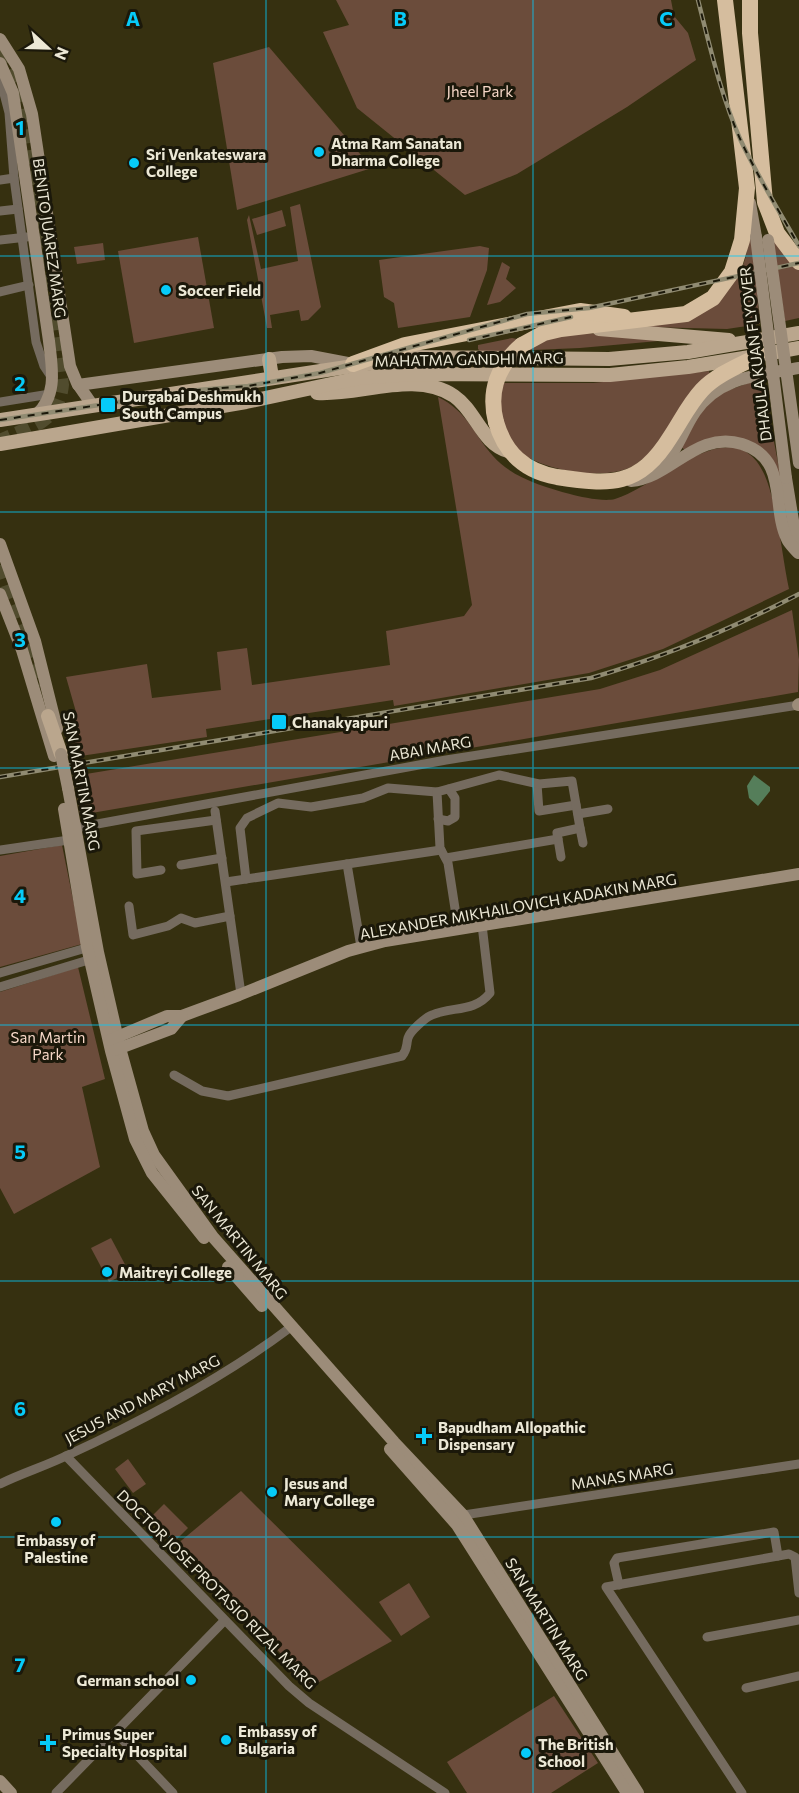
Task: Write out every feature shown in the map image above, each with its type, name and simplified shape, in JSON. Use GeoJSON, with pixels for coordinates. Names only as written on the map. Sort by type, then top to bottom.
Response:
{"type":"FeatureCollection","features":[{"type":"Feature","properties":{"kind":"highway"},"geometry":{"type":"LineString","coordinates":[[725,0],[747,188],[740,251],[732,272],[721,290],[705,305],[686,314],[553,330],[522,345],[506,361],[496,380],[492,402],[496,422],[508,452],[529,467],[547,474],[597,482],[619,482],[639,471],[657,455],[693,401],[710,382],[760,355]]}},
{"type":"Feature","properties":{"kind":"highway"},"geometry":{"type":"LineString","coordinates":[[750,0],[750,33],[765,202],[777,233],[799,262]]}},
{"type":"Feature","properties":{"kind":"highway"},"geometry":{"type":"LineString","coordinates":[[353,364],[405,345],[580,310],[641,320]]}},
{"type":"Feature","properties":{"kind":"main road"},"geometry":{"type":"LineString","coordinates":[[579,328],[741,343]]}},
{"type":"Feature","properties":{"kind":"main road","name":"MAHATMA GANDHI MARG"},"geometry":{"type":"LineString","coordinates":[[0,420],[353,364],[412,357],[609,359],[688,352],[799,333]]}},
{"type":"Feature","properties":{"kind":"main road","name":"MAHATMA GANDHI MARG"},"geometry":{"type":"LineString","coordinates":[[0,444],[294,392],[359,378],[423,374],[610,375],[688,367],[799,348]]}},
{"type":"Feature","properties":{"kind":"main road"},"geometry":{"type":"LineString","coordinates":[[269,359],[272,377]]}},
{"type":"Feature","properties":{"kind":"main road"},"geometry":{"type":"LineString","coordinates":[[294,392],[324,393],[408,385],[431,387],[461,402],[490,441],[508,452]]}},
{"type":"Feature","properties":{"kind":"main road"},"geometry":{"type":"LineString","coordinates":[[47,716],[57,755]]}},
{"type":"Feature","properties":{"kind":"street","name":"BENITO JUAREZ MARG"},"geometry":{"type":"LineString","coordinates":[[0,39],[19,69],[28,95],[70,366],[78,385],[93,406]]}},
{"type":"Feature","properties":{"kind":"street","name":"BENITO JUAREZ MARG"},"geometry":{"type":"LineString","coordinates":[[1,73],[13,93],[28,237],[43,341],[52,378],[50,394],[44,408],[36,415]]}},
{"type":"Feature","properties":{"kind":"street"},"geometry":{"type":"LineString","coordinates":[[1,73],[9,113],[18,208],[28,237],[29,285],[43,341]]}},
{"type":"Feature","properties":{"kind":"street"},"geometry":{"type":"LineString","coordinates":[[0,180],[14,178]]}},
{"type":"Feature","properties":{"kind":"street","name":"DHAULA KUAN FLYOVER"},"geometry":{"type":"LineString","coordinates":[[747,188],[762,238],[796,418],[799,463]]}},
{"type":"Feature","properties":{"kind":"street","name":"DHAULA KUAN FLYOVER"},"geometry":{"type":"LineString","coordinates":[[765,202],[762,238],[786,478],[799,556]]}},
{"type":"Feature","properties":{"kind":"street"},"geometry":{"type":"LineString","coordinates":[[0,211],[18,208]]}},
{"type":"Feature","properties":{"kind":"street"},"geometry":{"type":"LineString","coordinates":[[0,240],[28,237]]}},
{"type":"Feature","properties":{"kind":"street"},"geometry":{"type":"LineString","coordinates":[[0,292],[29,285]]}},
{"type":"Feature","properties":{"kind":"street"},"geometry":{"type":"LineString","coordinates":[[78,385],[269,359],[311,356],[353,364]]}},
{"type":"Feature","properties":{"kind":"street"},"geometry":{"type":"LineString","coordinates":[[650,474],[671,456],[695,412],[710,395],[733,379],[799,368]]}},
{"type":"Feature","properties":{"kind":"street"},"geometry":{"type":"LineString","coordinates":[[0,402],[50,394]]}},
{"type":"Feature","properties":{"kind":"street"},"geometry":{"type":"LineString","coordinates":[[619,482],[635,481],[708,444],[730,442],[749,447],[765,459],[773,472],[786,538],[799,556]]}},
{"type":"Feature","properties":{"kind":"street","name":"SAN MARTIN MARG"},"geometry":{"type":"LineString","coordinates":[[0,544],[35,641],[53,709],[57,755],[71,832],[93,952],[114,1044],[143,1131],[154,1155],[213,1237],[288,1329],[450,1517],[627,1793]]}},
{"type":"Feature","properties":{"kind":"street","name":"SAN MARTIN MARG"},"geometry":{"type":"LineString","coordinates":[[0,594],[22,650],[57,755]]}},
{"type":"Feature","properties":{"kind":"street","name":"ABAI MARG"},"geometry":{"type":"LineString","coordinates":[[0,850],[71,832],[446,760],[799,705]]}},
{"type":"Feature","properties":{"kind":"street"},"geometry":{"type":"LineString","coordinates":[[246,879],[240,828],[247,818],[269,806],[285,802],[311,807],[363,798],[388,788],[437,792],[499,775],[537,784],[572,781],[583,843]]}},
{"type":"Feature","properties":{"kind":"street"},"geometry":{"type":"LineString","coordinates":[[537,784],[539,811],[608,809]]}},
{"type":"Feature","properties":{"kind":"street"},"geometry":{"type":"LineString","coordinates":[[438,819],[448,821],[455,817],[455,798],[449,789]]}},
{"type":"Feature","properties":{"kind":"street"},"geometry":{"type":"LineString","coordinates":[[437,792],[438,819],[458,928]]}},
{"type":"Feature","properties":{"kind":"street"},"geometry":{"type":"LineString","coordinates":[[161,870],[137,874],[136,831],[216,815],[241,994]]}},
{"type":"Feature","properties":{"kind":"street"},"geometry":{"type":"LineString","coordinates":[[561,857],[557,833],[580,828]]}},
{"type":"Feature","properties":{"kind":"street"},"geometry":{"type":"LineString","coordinates":[[226,882],[347,864],[444,854],[558,838]]}},
{"type":"Feature","properties":{"kind":"street"},"geometry":{"type":"LineString","coordinates":[[182,866],[222,858]]}},
{"type":"Feature","properties":{"kind":"street"},"geometry":{"type":"LineString","coordinates":[[347,864],[361,947]]}},
{"type":"Feature","properties":{"kind":"street","name":"ALEXANDER MIKHAILOVICH KADAKIN MARG"},"geometry":{"type":"LineString","coordinates":[[114,1044],[171,1029],[182,1016],[361,947],[458,928],[799,874]]}},
{"type":"Feature","properties":{"kind":"street"},"geometry":{"type":"LineString","coordinates":[[129,906],[134,935],[168,926],[182,918],[195,923],[230,916]]}},
{"type":"Feature","properties":{"kind":"street"},"geometry":{"type":"LineString","coordinates":[[174,1075],[202,1091],[228,1096],[402,1056],[407,1050],[411,1034],[433,1014],[460,1011],[486,998],[490,993],[482,925]]}},
{"type":"Feature","properties":{"kind":"street"},"geometry":{"type":"LineString","coordinates":[[0,973],[93,952]]}},
{"type":"Feature","properties":{"kind":"street"},"geometry":{"type":"LineString","coordinates":[[0,987],[93,952]]}},
{"type":"Feature","properties":{"kind":"street","name":"SAN MARTIN MARG"},"geometry":{"type":"LineString","coordinates":[[288,1329],[464,1515],[638,1793]]}},
{"type":"Feature","properties":{"kind":"street","name":"JESUS AND MARY MARG"},"geometry":{"type":"LineString","coordinates":[[0,1484],[66,1456],[177,1400],[232,1368],[288,1329]]}},
{"type":"Feature","properties":{"kind":"street","name":"DOCTOR JOSE PROTASIO RIZAL MARG"},"geometry":{"type":"LineString","coordinates":[[66,1456],[224,1621],[309,1703],[445,1793]]}},
{"type":"Feature","properties":{"kind":"street","name":"MANAS MARG"},"geometry":{"type":"LineString","coordinates":[[450,1517],[799,1464]]}},
{"type":"Feature","properties":{"kind":"street"},"geometry":{"type":"LineString","coordinates":[[619,1585],[614,1563],[617,1558],[774,1532],[778,1556]]}},
{"type":"Feature","properties":{"kind":"street"},"geometry":{"type":"LineString","coordinates":[[742,1793],[606,1587],[778,1556],[794,1556],[799,1593]]}},
{"type":"Feature","properties":{"kind":"street"},"geometry":{"type":"LineString","coordinates":[[707,1636],[799,1620]]}},
{"type":"Feature","properties":{"kind":"street"},"geometry":{"type":"LineString","coordinates":[[56,1793],[224,1621]]}},
{"type":"Feature","properties":{"kind":"street"},"geometry":{"type":"LineString","coordinates":[[747,1688],[799,1676]]}},
{"type":"Feature","properties":{"kind":"street"},"geometry":{"type":"LineString","coordinates":[[115,1732],[172,1793]]}},
{"type":"Feature","properties":{"kind":"street"},"geometry":{"type":"LineString","coordinates":[[0,1781],[11,1793]]}},
{"type":"Feature","properties":{"kind":"green space","name":"Jheel Park"},"geometry":{"type":"Polygon","coordinates":[[[336,0],[671,0],[674,16],[688,33],[696,60],[627,107],[517,174],[465,195],[357,108],[323,32],[349,25],[336,0]]]}},
{"type":"Feature","properties":{"kind":"green space"},"geometry":{"type":"Polygon","coordinates":[[[269,47],[372,168],[237,210],[213,63],[269,47]]]}},
{"type":"Feature","properties":{"kind":"green space"},"geometry":{"type":"Polygon","coordinates":[[[300,204],[321,307],[308,320],[301,321],[299,310],[270,315],[272,328],[267,328],[247,220],[249,215],[261,269],[298,261],[290,207],[300,204]]]}},
{"type":"Feature","properties":{"kind":"green space"},"geometry":{"type":"Polygon","coordinates":[[[282,210],[286,226],[257,235],[252,219],[282,210]]]}},
{"type":"Feature","properties":{"kind":"green space"},"geometry":{"type":"Polygon","coordinates":[[[750,224],[760,324],[727,329],[648,327],[739,277],[746,256],[750,224]]]}},
{"type":"Feature","properties":{"kind":"green space"},"geometry":{"type":"Polygon","coordinates":[[[772,236],[799,268],[799,318],[785,321],[772,236]]]}},
{"type":"Feature","properties":{"kind":"green space","name":"Soccer Field"},"geometry":{"type":"Polygon","coordinates":[[[198,237],[214,328],[134,343],[118,251],[198,237]]]}},
{"type":"Feature","properties":{"kind":"green space"},"geometry":{"type":"Polygon","coordinates":[[[103,243],[105,260],[77,264],[74,247],[103,243]]]}},
{"type":"Feature","properties":{"kind":"green space"},"geometry":{"type":"Polygon","coordinates":[[[480,246],[489,248],[487,270],[470,317],[398,328],[394,303],[384,297],[379,260],[480,246]]]}},
{"type":"Feature","properties":{"kind":"green space"},"geometry":{"type":"Polygon","coordinates":[[[502,262],[510,267],[506,279],[516,288],[500,302],[487,305],[502,262]]]}},
{"type":"Feature","properties":{"kind":"green space"},"geometry":{"type":"Polygon","coordinates":[[[585,333],[692,338],[580,348],[481,352],[478,349],[478,345],[512,338],[537,343],[553,336],[585,333]]]}},
{"type":"Feature","properties":{"kind":"green space"},"geometry":{"type":"Polygon","coordinates":[[[709,371],[710,375],[665,437],[644,458],[633,466],[619,471],[581,473],[540,463],[522,454],[509,443],[501,430],[499,383],[593,383],[709,371]]]}},
{"type":"Feature","properties":{"kind":"green space"},"geometry":{"type":"Polygon","coordinates":[[[762,378],[792,537],[771,465],[730,440],[712,439],[685,450],[681,447],[693,422],[713,396],[762,378]]]}},
{"type":"Feature","properties":{"kind":"green space"},"geometry":{"type":"Polygon","coordinates":[[[438,397],[463,416],[493,456],[509,470],[539,484],[586,498],[615,499],[634,491],[698,455],[719,448],[738,449],[754,459],[767,481],[777,520],[789,589],[663,649],[589,673],[394,706],[393,700],[206,729],[207,737],[74,757],[69,716],[76,712],[66,677],[147,664],[152,698],[221,690],[217,652],[247,648],[252,685],[390,665],[386,631],[464,616],[472,605],[438,397]]]}},
{"type":"Feature","properties":{"kind":"green space"},"geometry":{"type":"Polygon","coordinates":[[[792,610],[799,660],[798,692],[80,815],[74,776],[600,689],[660,670],[792,610]]]}},
{"type":"Feature","properties":{"kind":"green space"},"geometry":{"type":"Polygon","coordinates":[[[62,845],[82,944],[0,967],[0,856],[62,845]]]}},
{"type":"Feature","properties":{"kind":"green space","name":"San Martin Park"},"geometry":{"type":"Polygon","coordinates":[[[78,967],[105,1079],[82,1087],[100,1167],[14,1214],[0,1188],[0,992],[78,967]]]}},
{"type":"Feature","properties":{"kind":"green space"},"geometry":{"type":"Polygon","coordinates":[[[111,1238],[129,1272],[109,1282],[91,1248],[111,1238]]]}},
{"type":"Feature","properties":{"kind":"green space"},"geometry":{"type":"Polygon","coordinates":[[[128,1459],[146,1484],[133,1493],[115,1469],[128,1459]]]}},
{"type":"Feature","properties":{"kind":"green space"},"geometry":{"type":"Polygon","coordinates":[[[241,1491],[392,1641],[312,1686],[176,1545],[241,1491]]]}},
{"type":"Feature","properties":{"kind":"green space"},"geometry":{"type":"Polygon","coordinates":[[[164,1504],[188,1528],[174,1542],[149,1519],[164,1504]]]}},
{"type":"Feature","properties":{"kind":"green space"},"geometry":{"type":"Polygon","coordinates":[[[409,1583],[430,1617],[401,1636],[379,1602],[409,1583]]]}},
{"type":"Feature","properties":{"kind":"green space","name":"The British School"},"geometry":{"type":"Polygon","coordinates":[[[554,1696],[598,1763],[551,1793],[467,1793],[447,1762],[554,1696]]]}},
{"type":"Feature","properties":{"kind":"shaded area"},"geometry":{"type":"Polygon","coordinates":[[[754,775],[770,787],[770,791],[758,806],[749,798],[747,786],[754,775]]]}},
{"type":"Feature","properties":{"kind":"tunnel"},"geometry":{"type":"LineString","coordinates":[[0,51],[19,85],[28,128],[62,385],[55,408],[49,415],[32,427],[0,441]]}},
{"type":"Feature","properties":{"kind":"tunnel"},"geometry":{"type":"LineString","coordinates":[[0,565],[41,686]]}},
{"type":"Feature","properties":{"kind":"railway"},"geometry":{"type":"LineString","coordinates":[[698,0],[716,71],[734,124],[754,168],[799,246]]}},
{"type":"Feature","properties":{"kind":"railway"},"geometry":{"type":"LineString","coordinates":[[0,420],[198,390],[248,386],[320,373],[527,314],[589,308],[799,263]]}},
{"type":"Feature","properties":{"kind":"railway"},"geometry":{"type":"LineString","coordinates":[[469,340],[571,317]]}},
{"type":"Feature","properties":{"kind":"railway"},"geometry":{"type":"LineString","coordinates":[[0,777],[591,678],[697,641],[799,594]]}},
{"type":"Feature","properties":{"kind":"place","name":"Atma Ram Sanatan Dharma College"},"geometry":{"type":"Point","coordinates":[319,152]}},
{"type":"Feature","properties":{"kind":"place","name":"Sri Venkateswara College"},"geometry":{"type":"Point","coordinates":[134,163]}},
{"type":"Feature","properties":{"kind":"place","name":"Soccer Field"},"geometry":{"type":"Point","coordinates":[166,290]}},
{"type":"Feature","properties":{"kind":"place","name":"Durgabai Deshmukh South Campus"},"geometry":{"type":"Point","coordinates":[108,405]}},
{"type":"Feature","properties":{"kind":"place","name":"Chanakyapuri"},"geometry":{"type":"Point","coordinates":[279,722]}},
{"type":"Feature","properties":{"kind":"place","name":"Maitreyi College"},"geometry":{"type":"Point","coordinates":[107,1272]}},
{"type":"Feature","properties":{"kind":"place","name":"Bapudham Allopathic Dispensary"},"geometry":{"type":"Point","coordinates":[424,1436]}},
{"type":"Feature","properties":{"kind":"place","name":"Jesus and Mary College"},"geometry":{"type":"Point","coordinates":[272,1492]}},
{"type":"Feature","properties":{"kind":"place","name":"Embassy of Palestine"},"geometry":{"type":"Point","coordinates":[56,1522]}},
{"type":"Feature","properties":{"kind":"place","name":"German school"},"geometry":{"type":"Point","coordinates":[191,1680]}},
{"type":"Feature","properties":{"kind":"place","name":"Embassy of Bulgaria"},"geometry":{"type":"Point","coordinates":[226,1740]}},
{"type":"Feature","properties":{"kind":"place","name":"Primus Super Specialty Hospital"},"geometry":{"type":"Point","coordinates":[48,1743]}},
{"type":"Feature","properties":{"kind":"place","name":"The British School"},"geometry":{"type":"Point","coordinates":[526,1753]}}]}
